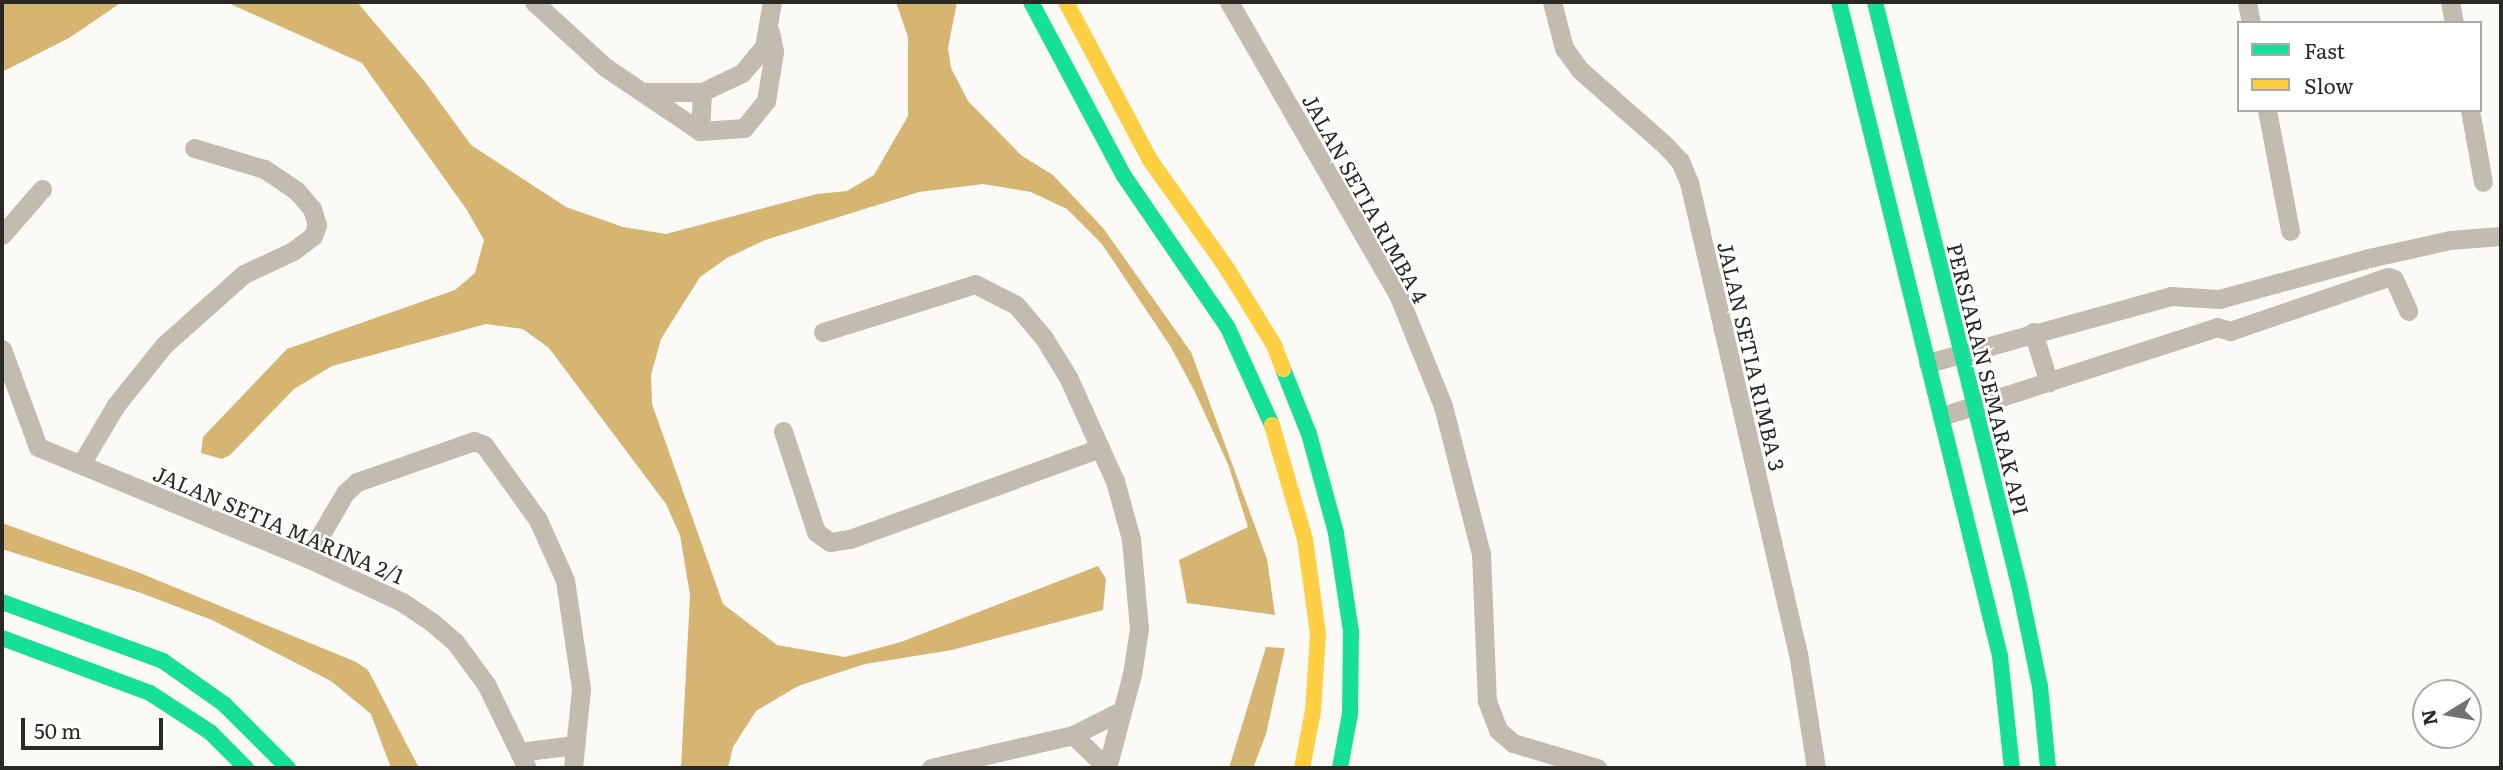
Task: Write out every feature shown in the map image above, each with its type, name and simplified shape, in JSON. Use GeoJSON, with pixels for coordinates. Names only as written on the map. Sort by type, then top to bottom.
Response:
{"type":"FeatureCollection","features":[{"type":"Feature","properties":{"kind":"street"},"geometry":{"type":"LineString","coordinates":[[534,2],[605,67],[643,92],[675,118],[700,131],[744,128],[766,102],[774,52],[770,32],[772,2]]}},
{"type":"Feature","properties":{"kind":"street"},"geometry":{"type":"LineString","coordinates":[[1031,2],[1124,176],[1228,328],[1272,424],[1305,539],[1318,634],[1313,711],[1302,768]]}},
{"type":"Feature","properties":{"kind":"street"},"geometry":{"type":"LineString","coordinates":[[1066,2],[1150,160],[1226,267],[1274,345],[1309,434],[1336,533],[1351,631],[1350,714],[1340,768]]}},
{"type":"Feature","properties":{"kind":"street","name":"JALAN SETIA RIMBA 4"},"geometry":{"type":"LineString","coordinates":[[1229,2],[1399,297],[1443,406],[1481,554],[1487,701],[1498,730],[1513,743],[1597,768]]}},
{"type":"Feature","properties":{"kind":"street","name":"JALAN SETIA RIMBA 3"},"geometry":{"type":"LineString","coordinates":[[1552,2],[1564,48],[1580,71],[1664,144],[1680,161],[1689,182],[1798,653],[1816,768]]}},
{"type":"Feature","properties":{"kind":"street"},"geometry":{"type":"LineString","coordinates":[[1839,2],[2000,656],[2012,768]]}},
{"type":"Feature","properties":{"kind":"street","name":"PERSIARAN SEMARAK API"},"geometry":{"type":"LineString","coordinates":[[1875,2],[2019,585],[2040,687],[2048,768]]}},
{"type":"Feature","properties":{"kind":"street"},"geometry":{"type":"LineString","coordinates":[[2248,2],[2251,21]]}},
{"type":"Feature","properties":{"kind":"street"},"geometry":{"type":"LineString","coordinates":[[2450,2],[2454,21]]}},
{"type":"Feature","properties":{"kind":"street"},"geometry":{"type":"LineString","coordinates":[[643,92],[702,92],[747,69],[770,32]]}},
{"type":"Feature","properties":{"kind":"street"},"geometry":{"type":"LineString","coordinates":[[700,131],[702,92]]}},
{"type":"Feature","properties":{"kind":"street"},"geometry":{"type":"LineString","coordinates":[[2267,112],[2290,231]]}},
{"type":"Feature","properties":{"kind":"street"},"geometry":{"type":"LineString","coordinates":[[2470,112],[2483,181]]}},
{"type":"Feature","properties":{"kind":"street"},"geometry":{"type":"LineString","coordinates":[[81,464],[116,405],[164,345],[233,282],[293,251],[313,236],[317,225],[312,209],[297,191],[264,169],[194,148]]}},
{"type":"Feature","properties":{"kind":"street"},"geometry":{"type":"LineString","coordinates":[[2,235],[42,189]]}},
{"type":"Feature","properties":{"kind":"street"},"geometry":{"type":"LineString","coordinates":[[1928,363],[2171,296],[2219,299],[2369,258],[2450,240],[2500,241]]}},
{"type":"Feature","properties":{"kind":"street"},"geometry":{"type":"LineString","coordinates":[[1942,416],[2217,327],[2230,331],[2388,277],[2395,279],[2408,311]]}},
{"type":"Feature","properties":{"kind":"street"},"geometry":{"type":"LineString","coordinates":[[823,332],[975,284],[994,291],[1016,305],[1044,338],[1115,481],[1131,539],[1138,590],[1137,640],[1107,768]]}},
{"type":"Feature","properties":{"kind":"street"},"geometry":{"type":"LineString","coordinates":[[2217,327],[2219,299]]}},
{"type":"Feature","properties":{"kind":"street"},"geometry":{"type":"LineString","coordinates":[[2033,332],[2049,383]]}},
{"type":"Feature","properties":{"kind":"street","name":"JALAN SETIA MARINA 2/1"},"geometry":{"type":"LineString","coordinates":[[2,349],[38,447],[307,558],[402,602],[455,642],[486,684],[523,760]]}},
{"type":"Feature","properties":{"kind":"street"},"geometry":{"type":"LineString","coordinates":[[783,431],[816,533],[830,541],[850,539],[1100,448]]}},
{"type":"Feature","properties":{"kind":"street"},"geometry":{"type":"LineString","coordinates":[[307,558],[345,493],[357,482],[474,441],[484,445],[538,520],[565,580],[579,654],[573,768]]}},
{"type":"Feature","properties":{"kind":"street"},"geometry":{"type":"LineString","coordinates":[[2,602],[163,661],[224,704],[288,768]]}},
{"type":"Feature","properties":{"kind":"street"},"geometry":{"type":"LineString","coordinates":[[2,639],[150,693],[210,732],[246,768]]}},
{"type":"Feature","properties":{"kind":"street"},"geometry":{"type":"LineString","coordinates":[[931,768],[1073,735],[1121,711]]}},
{"type":"Feature","properties":{"kind":"street"},"geometry":{"type":"LineString","coordinates":[[1073,735],[1107,768]]}},
{"type":"Feature","properties":{"kind":"street"},"geometry":{"type":"LineString","coordinates":[[523,760],[576,745]]}},
{"type":"Feature","properties":{"kind":"shaded area"},"geometry":{"type":"Polygon","coordinates":[[[2,2],[122,2],[69,38],[2,72],[2,2]]]}},
{"type":"Feature","properties":{"kind":"shaded area"},"geometry":{"type":"Polygon","coordinates":[[[226,2],[357,2],[425,82],[471,145],[566,207],[623,227],[666,234],[817,194],[847,191],[874,175],[908,116],[908,37],[896,2],[957,2],[948,48],[951,68],[968,101],[1022,156],[1053,175],[1103,228],[1191,352],[1267,559],[1275,615],[1187,603],[1179,560],[1248,527],[1228,464],[1195,392],[1171,347],[1102,244],[1067,209],[1031,192],[983,184],[919,192],[765,240],[727,258],[700,277],[661,339],[651,375],[652,404],[723,604],[777,645],[845,657],[901,642],[1098,566],[1106,579],[1103,610],[952,650],[865,664],[798,686],[756,711],[733,747],[728,768],[681,768],[690,595],[680,535],[666,504],[549,348],[523,329],[486,324],[332,366],[294,389],[230,455],[222,459],[201,453],[203,437],[287,349],[455,290],[475,273],[484,240],[467,210],[362,63],[226,2]]]}},
{"type":"Feature","properties":{"kind":"shaded area"},"geometry":{"type":"Polygon","coordinates":[[[2,523],[140,573],[356,662],[368,670],[419,768],[391,768],[371,714],[331,681],[212,620],[141,593],[2,549],[2,523]]]}},
{"type":"Feature","properties":{"kind":"shaded area"},"geometry":{"type":"Polygon","coordinates":[[[1266,647],[1285,648],[1266,734],[1253,768],[1229,768],[1266,647]]]}},
{"type":"Feature","properties":{"kind":"traffic: fast"},"geometry":{"type":"LineString","coordinates":[[1031,2],[1124,176],[1228,328],[1272,425]]}},
{"type":"Feature","properties":{"kind":"traffic: fast"},"geometry":{"type":"LineString","coordinates":[[1839,2],[2000,656],[2012,768]]}},
{"type":"Feature","properties":{"kind":"traffic: fast"},"geometry":{"type":"LineString","coordinates":[[1875,2],[2019,585],[2040,686],[2048,768]]}},
{"type":"Feature","properties":{"kind":"traffic: fast"},"geometry":{"type":"LineString","coordinates":[[1283,369],[1309,434],[1336,533],[1351,631],[1350,714],[1340,768]]}},
{"type":"Feature","properties":{"kind":"traffic: fast"},"geometry":{"type":"LineString","coordinates":[[2,602],[163,661],[224,704],[288,768]]}},
{"type":"Feature","properties":{"kind":"traffic: fast"},"geometry":{"type":"LineString","coordinates":[[2,638],[150,693],[210,732],[246,768]]}},
{"type":"Feature","properties":{"kind":"traffic: slow"},"geometry":{"type":"LineString","coordinates":[[1066,2],[1150,160],[1226,267],[1274,345],[1283,369]]}},
{"type":"Feature","properties":{"kind":"traffic: slow"},"geometry":{"type":"LineString","coordinates":[[1272,425],[1305,539],[1318,634],[1313,711],[1302,768]]}}]}
